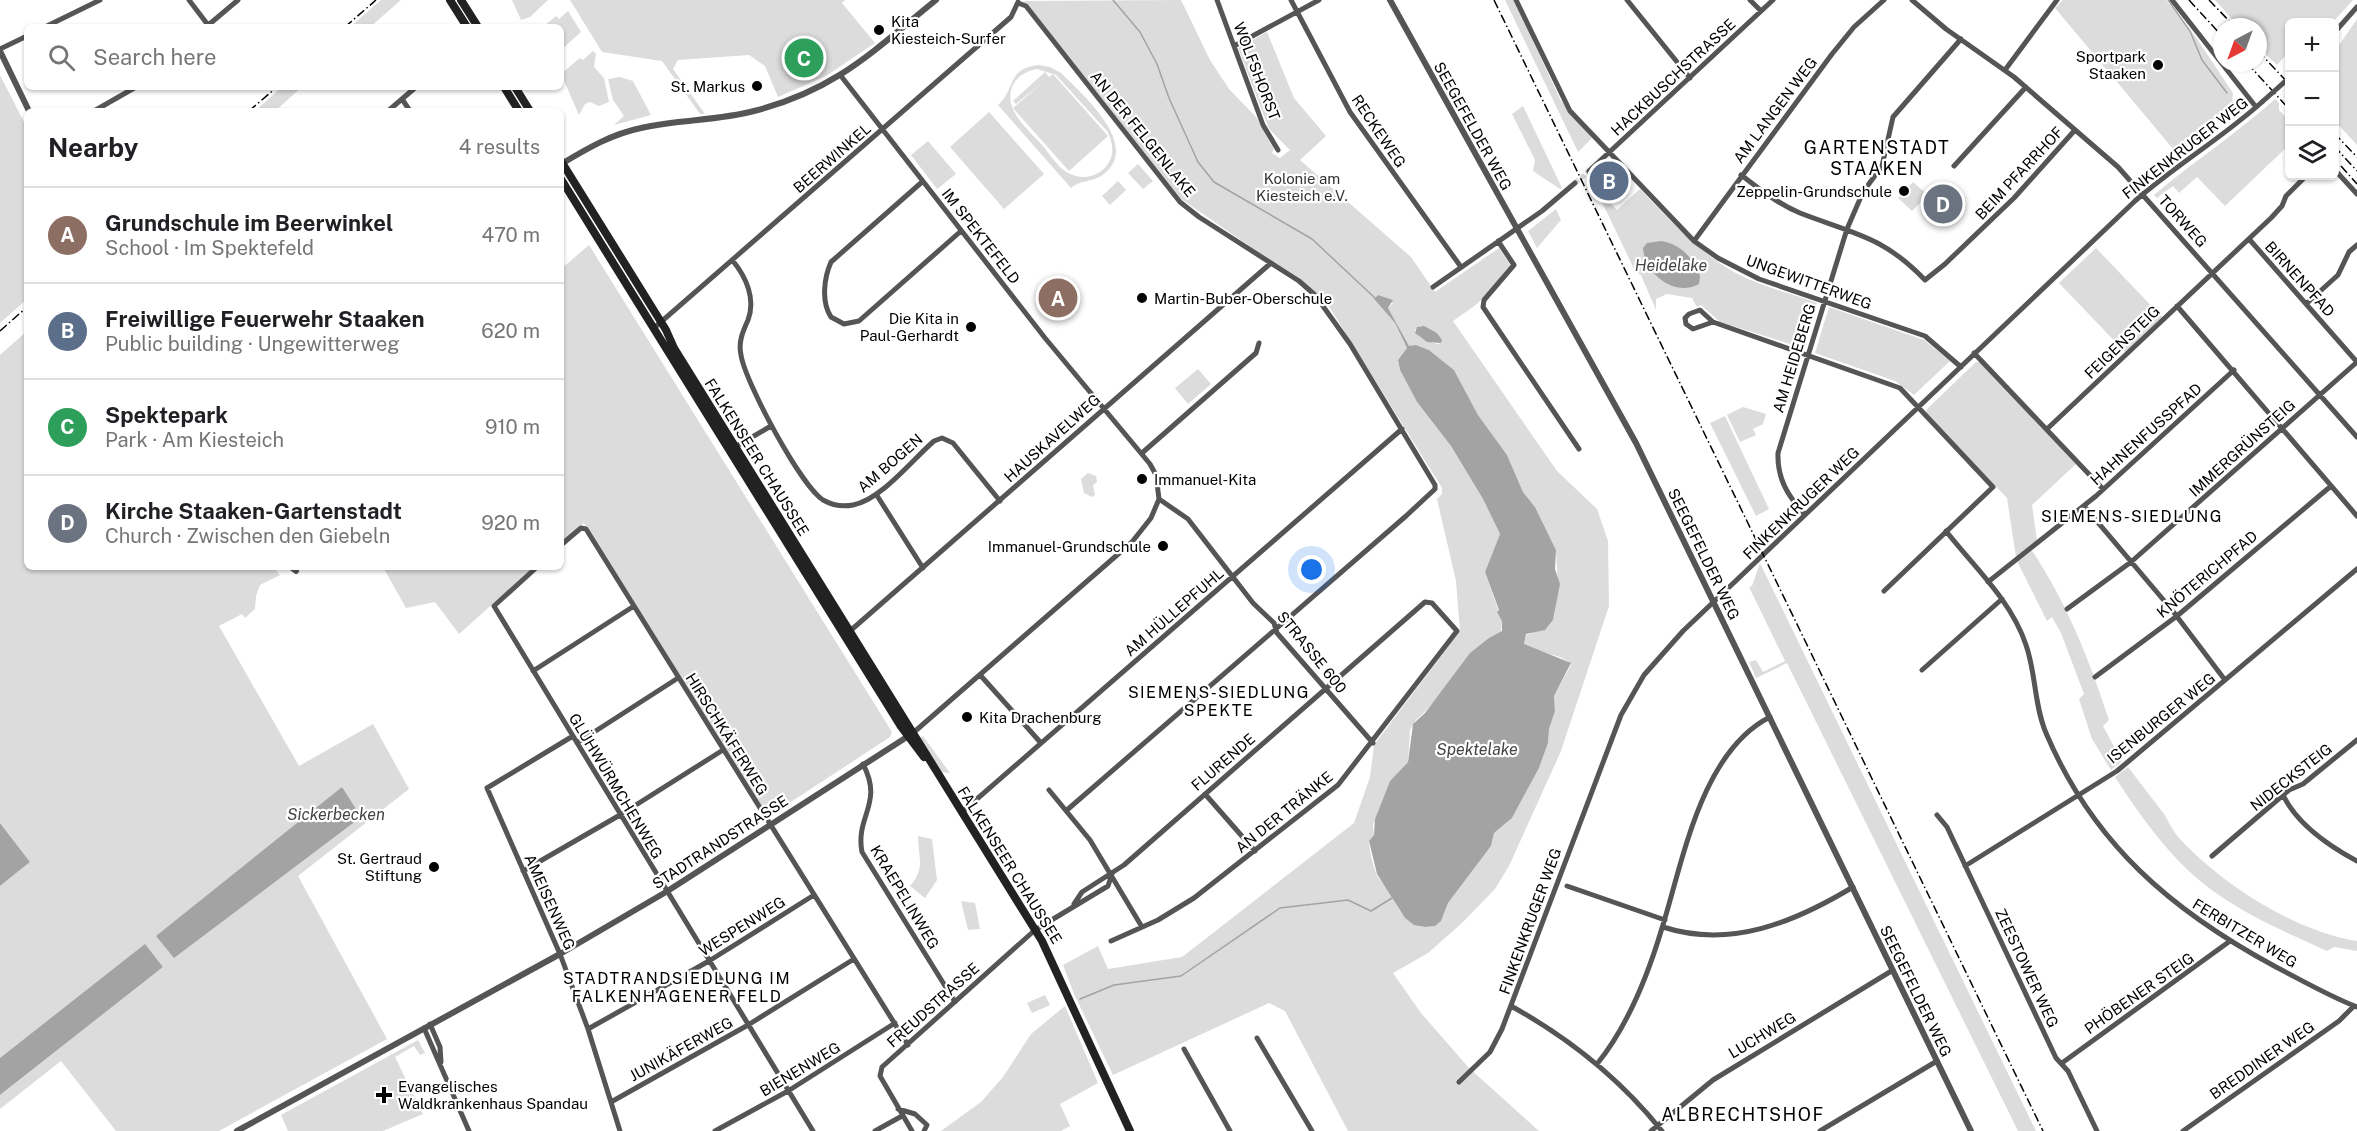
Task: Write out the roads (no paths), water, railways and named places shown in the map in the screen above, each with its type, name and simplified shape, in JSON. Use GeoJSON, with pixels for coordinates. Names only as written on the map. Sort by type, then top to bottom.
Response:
{"type":"FeatureCollection","features":[{"type":"Feature","properties":{"kind":"main road"},"geometry":{"type":"LineString","coordinates":[[450,0],[465,24]]}},
{"type":"Feature","properties":{"kind":"main road"},"geometry":{"type":"LineString","coordinates":[[461,0],[476,24]]}},
{"type":"Feature","properties":{"kind":"main road"},"geometry":{"type":"LineString","coordinates":[[506,90],[517,108]]}},
{"type":"Feature","properties":{"kind":"main road"},"geometry":{"type":"LineString","coordinates":[[517,90],[528,108]]}},
{"type":"Feature","properties":{"kind":"main road","name":"FALKENSEER CHAUSSEE"},"geometry":{"type":"LineString","coordinates":[[564,166],[662,323],[674,348],[733,449]]}},
{"type":"Feature","properties":{"kind":"main road","name":"FALKENSEER CHAUSSEE"},"geometry":{"type":"LineString","coordinates":[[564,184],[733,449],[910,735],[934,766],[1035,930],[1130,1131]]}},
{"type":"Feature","properties":{"kind":"street"},"geometry":{"type":"LineString","coordinates":[[51,24],[99,0]]}},
{"type":"Feature","properties":{"kind":"street"},"geometry":{"type":"LineString","coordinates":[[189,0],[206,24]]}},
{"type":"Feature","properties":{"kind":"street"},"geometry":{"type":"LineString","coordinates":[[209,24],[238,0]]}},
{"type":"Feature","properties":{"kind":"street"},"geometry":{"type":"LineString","coordinates":[[564,162],[616,135],[655,125],[710,120],[755,111],[801,95],[841,76],[863,62],[936,0]]}},
{"type":"Feature","properties":{"kind":"street","name":"WOLFSHORST"},"geometry":{"type":"LineString","coordinates":[[1217,0],[1263,125],[1278,150]]}},
{"type":"Feature","properties":{"kind":"street","name":"RECKEWEG"},"geometry":{"type":"LineString","coordinates":[[1291,0],[1350,112],[1461,267]]}},
{"type":"Feature","properties":{"kind":"street"},"geometry":{"type":"LineString","coordinates":[[1234,46],[1319,0]]}},
{"type":"Feature","properties":{"kind":"street","name":"SEEGEFELDER WEG"},"geometry":{"type":"LineString","coordinates":[[1390,0],[1636,443],[1971,1131]]}},
{"type":"Feature","properties":{"kind":"street","name":"UNGEWITTERWEG"},"geometry":{"type":"LineString","coordinates":[[1516,0],[1563,101],[1609,153],[1694,241],[1741,271],[1925,336],[1961,366]]}},
{"type":"Feature","properties":{"kind":"street"},"geometry":{"type":"LineString","coordinates":[[1627,0],[1690,78]]}},
{"type":"Feature","properties":{"kind":"street"},"geometry":{"type":"LineString","coordinates":[[1750,0],[1761,11]]}},
{"type":"Feature","properties":{"kind":"street","name":"HACKBUSCHSTRASSE"},"geometry":{"type":"LineString","coordinates":[[1589,171],[1773,0]]}},
{"type":"Feature","properties":{"kind":"street","name":"AM LANGEN WEG"},"geometry":{"type":"LineString","coordinates":[[1694,241],[1849,33],[1884,0]]}},
{"type":"Feature","properties":{"kind":"street","name":"TORWEG"},"geometry":{"type":"LineString","coordinates":[[1912,0],[2026,87],[2118,167],[2214,272],[2357,437]]}},
{"type":"Feature","properties":{"kind":"street"},"geometry":{"type":"LineString","coordinates":[[2172,0],[2256,107]]}},
{"type":"Feature","properties":{"kind":"street"},"geometry":{"type":"LineString","coordinates":[[2005,70],[2055,1]]}},
{"type":"Feature","properties":{"kind":"street","name":"BEERWINKEL"},"geometry":{"type":"LineString","coordinates":[[654,328],[1011,17],[1018,2]]}},
{"type":"Feature","properties":{"kind":"street","name":"AN DER FELGENLAKE"},"geometry":{"type":"LineString","coordinates":[[1018,2],[1026,6],[1175,196],[1199,217],[1299,281],[1327,309],[1434,480],[1435,489],[1275,629]]}},
{"type":"Feature","properties":{"kind":"street"},"geometry":{"type":"LineString","coordinates":[[2339,27],[2357,7]]}},
{"type":"Feature","properties":{"kind":"street"},"geometry":{"type":"LineString","coordinates":[[24,38],[0,50],[28,108]]}},
{"type":"Feature","properties":{"kind":"street","name":"AM HEIDEBERG"},"geometry":{"type":"LineString","coordinates":[[1805,515],[1786,492],[1778,465],[1780,445],[1847,229],[1863,192],[1882,166],[1893,117],[1961,39]]}},
{"type":"Feature","properties":{"kind":"street","name":"IM SPEKTEFELD"},"geometry":{"type":"LineString","coordinates":[[841,76],[922,182],[1103,409],[1142,453],[1156,475],[1159,499]]}},
{"type":"Feature","properties":{"kind":"street","name":"FINKENKRUGER WEG"},"geometry":{"type":"LineString","coordinates":[[1459,1082],[1490,1052],[1511,1006],[1628,700],[1661,654],[2143,194],[2256,107],[2285,81]]}},
{"type":"Feature","properties":{"kind":"street"},"geometry":{"type":"LineString","coordinates":[[1954,166],[2026,87]]}},
{"type":"Feature","properties":{"kind":"street"},"geometry":{"type":"LineString","coordinates":[[99,108],[131,90]]}},
{"type":"Feature","properties":{"kind":"street"},"geometry":{"type":"LineString","coordinates":[[392,108],[412,90]]}},
{"type":"Feature","properties":{"kind":"street"},"geometry":{"type":"LineString","coordinates":[[402,99],[408,108]]}},
{"type":"Feature","properties":{"kind":"street","name":"BEIM PFARRHOF"},"geometry":{"type":"LineString","coordinates":[[1847,229],[1877,240],[1906,260],[1925,280],[1946,264],[2006,206],[2075,130]]}},
{"type":"Feature","properties":{"kind":"street"},"geometry":{"type":"LineString","coordinates":[[2339,174],[2357,194]]}},
{"type":"Feature","properties":{"kind":"street"},"geometry":{"type":"LineString","coordinates":[[1741,176],[1786,206],[1847,229]]}},
{"type":"Feature","properties":{"kind":"street","name":"FEIGENSTEIG"},"geometry":{"type":"LineString","coordinates":[[2047,429],[2279,210],[2286,196],[2302,180]]}},
{"type":"Feature","properties":{"kind":"street"},"geometry":{"type":"LineString","coordinates":[[922,182],[831,262],[826,276],[825,299],[831,317],[844,324],[859,321],[962,231]]}},
{"type":"Feature","properties":{"kind":"street"},"geometry":{"type":"LineString","coordinates":[[1433,286],[1541,213],[1575,183]]}},
{"type":"Feature","properties":{"kind":"street","name":"BIRNENPFAD"},"geometry":{"type":"LineString","coordinates":[[2249,239],[2357,362]]}},
{"type":"Feature","properties":{"kind":"street"},"geometry":{"type":"LineString","coordinates":[[1498,242],[1514,265],[1484,300],[1483,306],[1579,449]]}},
{"type":"Feature","properties":{"kind":"street"},"geometry":{"type":"LineString","coordinates":[[2306,304],[2338,275],[2349,252],[2357,245]]}},
{"type":"Feature","properties":{"kind":"street","name":"AM BOGEN"},"geometry":{"type":"LineString","coordinates":[[733,261],[751,295],[751,310],[740,344],[742,363],[771,426],[807,483],[823,500],[845,506],[866,502],[930,444],[942,438],[953,443],[1000,501]]}},
{"type":"Feature","properties":{"kind":"street","name":"HAUSKAVELWEG"},"geometry":{"type":"LineString","coordinates":[[847,633],[1271,263]]}},
{"type":"Feature","properties":{"kind":"street"},"geometry":{"type":"LineString","coordinates":[[2177,306],[2357,516]]}},
{"type":"Feature","properties":{"kind":"street"},"geometry":{"type":"LineString","coordinates":[[1713,322],[1693,329],[1686,324],[1685,318],[1700,310],[1713,322],[1894,385],[1919,406],[1993,487],[1884,591]]}},
{"type":"Feature","properties":{"kind":"street"},"geometry":{"type":"LineString","coordinates":[[1142,453],[1256,353],[1260,343]]}},
{"type":"Feature","properties":{"kind":"street"},"geometry":{"type":"LineString","coordinates":[[1974,353],[2103,489]]}},
{"type":"Feature","properties":{"kind":"street","name":"IMMERGRÜNSTEIG"},"geometry":{"type":"LineString","coordinates":[[2067,609],[2131,562],[2357,362]]}},
{"type":"Feature","properties":{"kind":"street","name":"HAHNENFUSSPFAD"},"geometry":{"type":"LineString","coordinates":[[1988,582],[2084,506],[2234,370]]}},
{"type":"Feature","properties":{"kind":"street"},"geometry":{"type":"LineString","coordinates":[[733,449],[771,426]]}},
{"type":"Feature","properties":{"kind":"street","name":"AM HÜLLEPFUHL"},"geometry":{"type":"LineString","coordinates":[[962,813],[1402,429]]}},
{"type":"Feature","properties":{"kind":"street","name":"KNÖTERICHPFAD"},"geometry":{"type":"LineString","coordinates":[[2095,677],[2177,616],[2331,486]]}},
{"type":"Feature","properties":{"kind":"street"},"geometry":{"type":"LineString","coordinates":[[876,494],[923,568]]}},
{"type":"Feature","properties":{"kind":"street","name":"STRASSE 600"},"geometry":{"type":"LineString","coordinates":[[1159,499],[1188,519],[1275,629],[1373,742]]}},
{"type":"Feature","properties":{"kind":"street","name":"STADTRANDSTRASSE"},"geometry":{"type":"LineString","coordinates":[[237,1131],[560,954],[666,892],[910,735],[981,676],[1132,542],[1151,518],[1159,499]]}},
{"type":"Feature","properties":{"kind":"street"},"geometry":{"type":"LineString","coordinates":[[2084,506],[2177,616],[2225,680]]}},
{"type":"Feature","properties":{"kind":"street","name":"HIRSCHKÄFERWEG"},"geometry":{"type":"LineString","coordinates":[[564,543],[583,527],[908,1045]]}},
{"type":"Feature","properties":{"kind":"street","name":"FERBITZER WEG"},"geometry":{"type":"LineString","coordinates":[[1946,531],[2013,614],[2024,640],[2044,730],[2079,795],[2116,846],[2144,877],[2179,907],[2230,941],[2355,1007]]}},
{"type":"Feature","properties":{"kind":"street","name":"ISENBURGER WEG"},"geometry":{"type":"LineString","coordinates":[[1965,866],[2127,763],[2357,568]]}},
{"type":"Feature","properties":{"kind":"street","name":"GLÜHWÜRMCHENWEG"},"geometry":{"type":"LineString","coordinates":[[534,570],[494,606],[813,1131]]}},
{"type":"Feature","properties":{"kind":"street"},"geometry":{"type":"LineString","coordinates":[[1922,670],[2002,599]]}},
{"type":"Feature","properties":{"kind":"street","name":"FLURENDE"},"geometry":{"type":"LineString","coordinates":[[1035,930],[1108,885],[1112,874],[1425,602],[1432,603],[1457,631]]}},
{"type":"Feature","properties":{"kind":"street"},"geometry":{"type":"LineString","coordinates":[[533,671],[634,606]]}},
{"type":"Feature","properties":{"kind":"street"},"geometry":{"type":"LineString","coordinates":[[1067,810],[1275,629]]}},
{"type":"Feature","properties":{"kind":"street","name":"AN DER TRÄNKE"},"geometry":{"type":"LineString","coordinates":[[1112,941],[1194,898],[1338,785],[1457,631]]}},
{"type":"Feature","properties":{"kind":"street"},"geometry":{"type":"LineString","coordinates":[[981,676],[1041,744]]}},
{"type":"Feature","properties":{"kind":"street"},"geometry":{"type":"LineString","coordinates":[[577,743],[678,678]]}},
{"type":"Feature","properties":{"kind":"street"},"geometry":{"type":"LineString","coordinates":[[1597,1064],[1624,1022],[1663,927],[1691,833],[1716,774],[1741,738],[1770,717]]}},
{"type":"Feature","properties":{"kind":"street","name":"AMEISENWEG"},"geometry":{"type":"LineString","coordinates":[[573,736],[487,788],[560,954],[588,1029],[620,1131]]}},
{"type":"Feature","properties":{"kind":"street","name":"NIDECKSTEIG"},"geometry":{"type":"LineString","coordinates":[[2212,856],[2283,795],[2303,784],[2357,740]]}},
{"type":"Feature","properties":{"kind":"street"},"geometry":{"type":"LineString","coordinates":[[523,871],[620,815],[723,750]]}},
{"type":"Feature","properties":{"kind":"street","name":"KRAEPELINWEG"},"geometry":{"type":"LineString","coordinates":[[863,765],[872,788],[861,832],[862,852],[956,1002]]}},
{"type":"Feature","properties":{"kind":"street"},"geometry":{"type":"LineString","coordinates":[[1049,790],[1067,810],[1112,874],[1142,927]]}},
{"type":"Feature","properties":{"kind":"street"},"geometry":{"type":"LineString","coordinates":[[1205,794],[1256,851]]}},
{"type":"Feature","properties":{"kind":"street"},"geometry":{"type":"LineString","coordinates":[[2283,795],[2302,822],[2328,843],[2357,861]]}},
{"type":"Feature","properties":{"kind":"street","name":"ZEESTOWER WEG"},"geometry":{"type":"LineString","coordinates":[[1937,815],[1947,827],[2056,1058],[2062,1063],[2097,1131]]}},
{"type":"Feature","properties":{"kind":"street"},"geometry":{"type":"LineString","coordinates":[[1567,886],[1665,920]]}},
{"type":"Feature","properties":{"kind":"street"},"geometry":{"type":"LineString","coordinates":[[1663,927],[1687,933],[1711,935],[1754,931],[1804,915],[1853,887]]}},
{"type":"Feature","properties":{"kind":"street","name":"WESPENWEG"},"geometry":{"type":"LineString","coordinates":[[588,1029],[709,961],[814,895]]}},
{"type":"Feature","properties":{"kind":"street","name":"FREUDSTRASSE"},"geometry":{"type":"LineString","coordinates":[[912,1131],[898,1109],[880,1072],[1035,930]]}},
{"type":"Feature","properties":{"kind":"street","name":"PHÖBENER STEIG"},"geometry":{"type":"LineString","coordinates":[[2062,1063],[2230,941]]}},
{"type":"Feature","properties":{"kind":"street","name":"JUNIKÄFERWEG"},"geometry":{"type":"LineString","coordinates":[[611,1102],[748,1025],[854,959]]}},
{"type":"Feature","properties":{"kind":"street","name":"LUCHWEG"},"geometry":{"type":"LineString","coordinates":[[1651,1131],[1713,1080],[1893,970]]}},
{"type":"Feature","properties":{"kind":"street"},"geometry":{"type":"LineString","coordinates":[[1511,1006],[1597,1064],[1626,1090],[1662,1131]]}},
{"type":"Feature","properties":{"kind":"street","name":"BREDDINER WEG"},"geometry":{"type":"LineString","coordinates":[[2183,1131],[2339,1021],[2355,1007]]}},
{"type":"Feature","properties":{"kind":"street","name":"BIENENWEG"},"geometry":{"type":"LineString","coordinates":[[715,1131],[788,1091],[895,1023]]}},
{"type":"Feature","properties":{"kind":"street"},"geometry":{"type":"LineString","coordinates":[[427,1026],[441,1067],[469,1131]]}},
{"type":"Feature","properties":{"kind":"street"},"geometry":{"type":"LineString","coordinates":[[1257,1038],[1312,1131]]}},
{"type":"Feature","properties":{"kind":"street"},"geometry":{"type":"LineString","coordinates":[[1184,1049],[1230,1131]]}},
{"type":"Feature","properties":{"kind":"street"},"geometry":{"type":"LineString","coordinates":[[1820,1131],[1937,1061]]}},
{"type":"Feature","properties":{"kind":"street"},"geometry":{"type":"LineString","coordinates":[[898,1109],[924,1120],[927,1125],[924,1131]]}},
{"type":"Feature","properties":{"kind":"street"},"geometry":{"type":"LineString","coordinates":[[875,1131],[902,1116]]}},
{"type":"Feature","properties":{"kind":"water","name":"Heidelake"},"geometry":{"type":"Polygon","coordinates":[[[1661,241],[1675,245],[1690,258],[1700,276],[1699,284],[1680,288],[1662,281],[1655,274],[1649,266],[1643,248],[1647,243],[1661,241]]]}},
{"type":"Feature","properties":{"kind":"water","name":"Spektelake"},"geometry":{"type":"Polygon","coordinates":[[[1378,295],[1393,300],[1388,308],[1409,346],[1416,345],[1429,350],[1454,370],[1478,415],[1507,455],[1523,492],[1535,507],[1556,550],[1555,569],[1560,584],[1553,620],[1545,630],[1526,634],[1524,644],[1571,663],[1554,696],[1555,711],[1549,729],[1548,743],[1539,768],[1512,818],[1494,833],[1491,846],[1448,903],[1441,921],[1435,926],[1425,927],[1414,925],[1405,918],[1377,874],[1369,841],[1374,835],[1375,819],[1390,781],[1408,762],[1413,724],[1425,713],[1470,653],[1502,631],[1502,621],[1497,612],[1499,610],[1485,572],[1500,534],[1483,499],[1451,446],[1417,402],[1400,370],[1398,360],[1407,348],[1395,323],[1374,299],[1378,295]]]}},
{"type":"Feature","properties":{"kind":"water"},"geometry":{"type":"Polygon","coordinates":[[[1424,326],[1437,333],[1442,340],[1441,343],[1427,342],[1415,333],[1417,327],[1424,326]]]}},
{"type":"Feature","properties":{"kind":"water","name":"Sickerbecken"},"geometry":{"type":"Polygon","coordinates":[[[342,787],[361,817],[174,958],[156,936],[342,787]]]}},
{"type":"Feature","properties":{"kind":"water"},"geometry":{"type":"Polygon","coordinates":[[[0,823],[30,862],[0,886],[0,823]]]}},
{"type":"Feature","properties":{"kind":"water"},"geometry":{"type":"Polygon","coordinates":[[[145,944],[163,967],[0,1095],[0,1058],[145,944]]]}},
{"type":"Feature","properties":{"kind":"waterway"},"geometry":{"type":"LineString","coordinates":[[1113,0],[1140,32],[1157,64],[1169,98],[1198,162],[1214,182],[1312,239],[1375,298]]}},
{"type":"Feature","properties":{"kind":"waterway"},"geometry":{"type":"LineString","coordinates":[[2168,0],[2190,31],[2202,60],[2227,93]]}},
{"type":"Feature","properties":{"kind":"waterway"},"geometry":{"type":"LineString","coordinates":[[1080,999],[1114,985],[1181,976],[1280,908],[1348,900],[1371,911],[1392,898]]}},
{"type":"Feature","properties":{"kind":"tunnel"},"geometry":{"type":"LineString","coordinates":[[1575,183],[1589,171]]}},
{"type":"Feature","properties":{"kind":"railway"},"geometry":{"type":"LineString","coordinates":[[348,24],[376,0]]}},
{"type":"Feature","properties":{"kind":"railway"},"geometry":{"type":"LineString","coordinates":[[1494,0],[2043,1131]]}},
{"type":"Feature","properties":{"kind":"railway"},"geometry":{"type":"LineString","coordinates":[[2189,0],[2213,26]]}},
{"type":"Feature","properties":{"kind":"railway"},"geometry":{"type":"LineString","coordinates":[[2209,0],[2226,18]]}},
{"type":"Feature","properties":{"kind":"railway"},"geometry":{"type":"LineString","coordinates":[[2267,61],[2285,80]]}},
{"type":"Feature","properties":{"kind":"railway"},"geometry":{"type":"LineString","coordinates":[[2255,72],[2285,105]]}},
{"type":"Feature","properties":{"kind":"railway"},"geometry":{"type":"LineString","coordinates":[[252,108],[274,90]]}},
{"type":"Feature","properties":{"kind":"railway"},"geometry":{"type":"LineString","coordinates":[[2339,138],[2357,157]]}},
{"type":"Feature","properties":{"kind":"railway"},"geometry":{"type":"LineString","coordinates":[[2339,151],[2357,171]]}},
{"type":"Feature","properties":{"kind":"railway"},"geometry":{"type":"LineString","coordinates":[[2341,166],[2357,184]]}},
{"type":"Feature","properties":{"kind":"railway"},"geometry":{"type":"LineString","coordinates":[[0,331],[24,310]]}},
{"type":"Feature","properties":{"kind":"place","name":"Kita Kiesteich-Surfer"},"geometry":{"type":"Point","coordinates":[879,30]}},
{"type":"Feature","properties":{"kind":"place","name":"Spektepark"},"geometry":{"type":"Point","coordinates":[804,58]}},
{"type":"Feature","properties":{"kind":"place","name":"Sportpark Staaken"},"geometry":{"type":"Point","coordinates":[2158,65]}},
{"type":"Feature","properties":{"kind":"place","name":"St. Markus"},"geometry":{"type":"Point","coordinates":[757,86]}},
{"type":"Feature","properties":{"kind":"place","name":"Freiwillige Feuerwehr Staaken"},"geometry":{"type":"Point","coordinates":[1609,181]}},
{"type":"Feature","properties":{"kind":"place","name":"Zeppelin-Grundschule"},"geometry":{"type":"Point","coordinates":[1904,191]}},
{"type":"Feature","properties":{"kind":"place","name":"Kirche Staaken-Gartenstadt"},"geometry":{"type":"Point","coordinates":[1943,204]}},
{"type":"Feature","properties":{"kind":"place","name":"Grundschule im Beerwinkel"},"geometry":{"type":"Point","coordinates":[1058,298]}},
{"type":"Feature","properties":{"kind":"place","name":"Martin-Buber-Oberschule"},"geometry":{"type":"Point","coordinates":[1142,298]}},
{"type":"Feature","properties":{"kind":"place","name":"Die Kita in Paul-Gerhardt"},"geometry":{"type":"Point","coordinates":[971,327]}},
{"type":"Feature","properties":{"kind":"place","name":"Immanuel-Kita"},"geometry":{"type":"Point","coordinates":[1142,479]}},
{"type":"Feature","properties":{"kind":"place","name":"Immanuel-Grundschule"},"geometry":{"type":"Point","coordinates":[1163,546]}},
{"type":"Feature","properties":{"kind":"place","name":"Kita Drachenburg"},"geometry":{"type":"Point","coordinates":[967,717]}},
{"type":"Feature","properties":{"kind":"place","name":"St. Gertraud Stiftung"},"geometry":{"type":"Point","coordinates":[434,867]}},
{"type":"Feature","properties":{"kind":"place","name":"Evangelisches Waldkrankenhaus Spandau"},"geometry":{"type":"Point","coordinates":[384,1095]}},
{"type":"Feature","properties":{"kind":"district","name":"GARTENSTADT STAAKEN"},"geometry":{"type":"Point","coordinates":[1877,157]}},
{"type":"Feature","properties":{"kind":"district","name":"SIEMENS-SIEDLUNG"},"geometry":{"type":"Point","coordinates":[2132,516]}},
{"type":"Feature","properties":{"kind":"district","name":"SIEMENS-SIEDLUNG SPEKTE"},"geometry":{"type":"Point","coordinates":[1219,701]}},
{"type":"Feature","properties":{"kind":"district","name":"STADTRANDSIEDLUNG IM FALKENHAGENER FELD"},"geometry":{"type":"Point","coordinates":[677,987]}},
{"type":"Feature","properties":{"kind":"district","name":"ALBRECHTSHOF"},"geometry":{"type":"Point","coordinates":[1743,1114]}},
{"type":"Feature","properties":{"kind":"park label","name":"Kolonie am Kiesteich e.V."},"geometry":{"type":"Point","coordinates":[1302,186]}}]}
